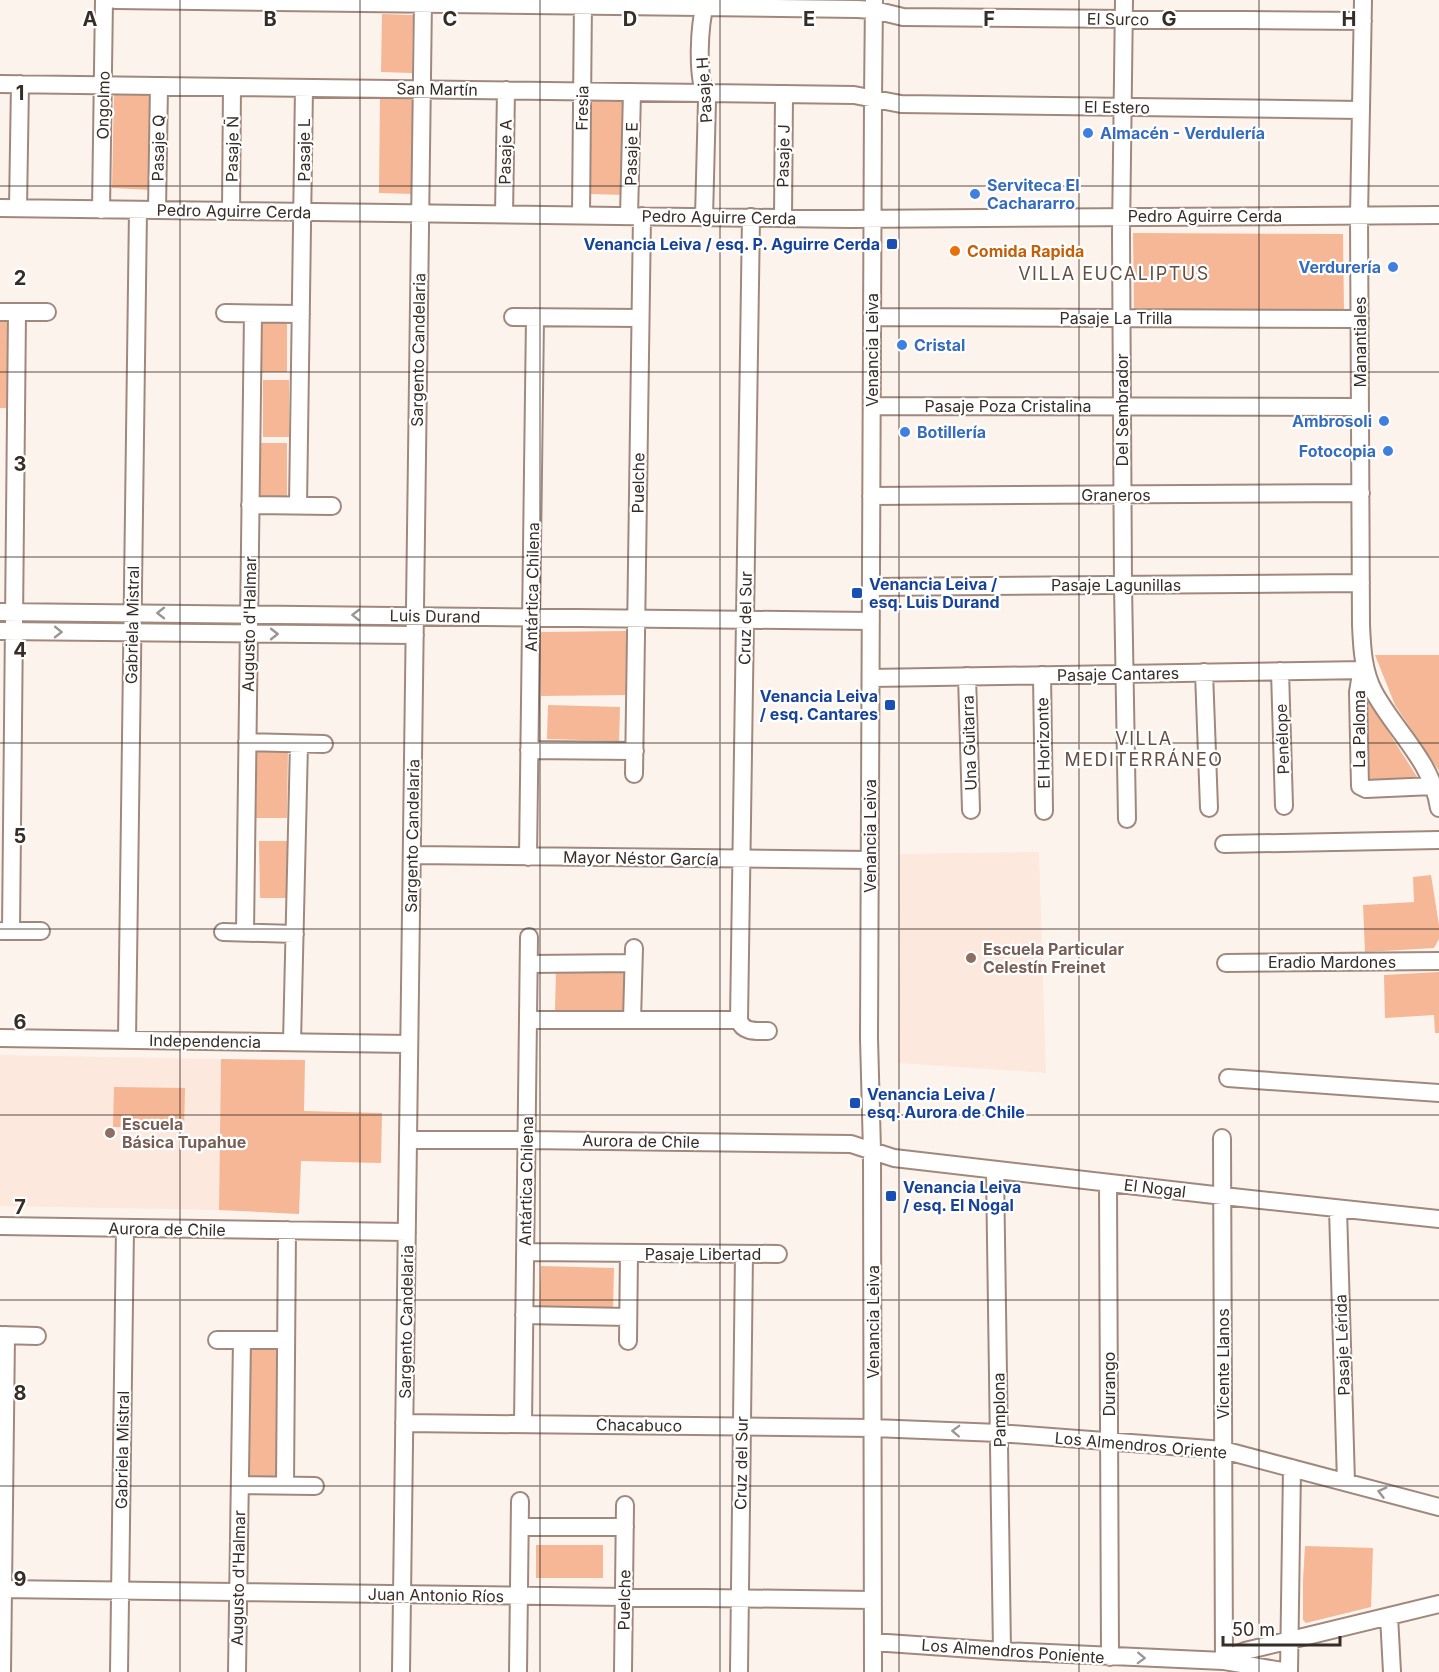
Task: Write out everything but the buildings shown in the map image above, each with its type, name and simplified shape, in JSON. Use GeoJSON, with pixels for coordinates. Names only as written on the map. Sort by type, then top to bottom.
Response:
{"type":"FeatureCollection","features":[{"type":"Feature","properties":{"kind":"street","name":"Ongolmo"},"geometry":{"type":"LineString","coordinates":[[101,210],[104,0]]}},
{"type":"Feature","properties":{"kind":"street","name":"El Surco"},"geometry":{"type":"LineString","coordinates":[[115,0],[874,5],[903,17],[1363,21]]}},
{"type":"Feature","properties":{"kind":"street","name":"Del Sembrador"},"geometry":{"type":"LineString","coordinates":[[1124,0],[1121,216],[1122,495],[1127,819]]}},
{"type":"Feature","properties":{"kind":"street","name":"Manantiales"},"geometry":{"type":"LineString","coordinates":[[1363,0],[1359,216],[1361,634],[1366,670],[1375,693],[1425,767],[1439,808]]}},
{"type":"Feature","properties":{"kind":"street","name":"Sargento Candelaria"},"geometry":{"type":"LineString","coordinates":[[401,1672],[423,2]]}},
{"type":"Feature","properties":{"kind":"street","name":"Fresia"},"geometry":{"type":"LineString","coordinates":[[581,215],[583,3]]}},
{"type":"Feature","properties":{"kind":"street","name":"Pasaje H"},"geometry":{"type":"LineString","coordinates":[[704,217],[707,100],[701,75],[701,19],[705,4]]}},
{"type":"Feature","properties":{"kind":"street","name":"Venancia Leiva"},"geometry":{"type":"LineString","coordinates":[[873,1672],[873,1151],[869,1038],[874,5]]}},
{"type":"Feature","properties":{"kind":"street","name":"San Martín"},"geometry":{"type":"LineString","coordinates":[[0,84],[854,94],[873,99]]}},
{"type":"Feature","properties":{"kind":"street"},"geometry":{"type":"LineString","coordinates":[[18,208],[20,84]]}},
{"type":"Feature","properties":{"kind":"street","name":"Pasaje Q"},"geometry":{"type":"LineString","coordinates":[[157,210],[159,86]]}},
{"type":"Feature","properties":{"kind":"street","name":"Pasaje Ñ"},"geometry":{"type":"LineString","coordinates":[[231,211],[232,87]]}},
{"type":"Feature","properties":{"kind":"street","name":"Pasaje L"},"geometry":{"type":"LineString","coordinates":[[303,212],[304,87]]}},
{"type":"Feature","properties":{"kind":"street","name":"Pasaje A"},"geometry":{"type":"LineString","coordinates":[[504,214],[506,90]]}},
{"type":"Feature","properties":{"kind":"street","name":"Pasaje E"},"geometry":{"type":"LineString","coordinates":[[632,92],[636,216]]}},
{"type":"Feature","properties":{"kind":"street","name":"Pasaje J"},"geometry":{"type":"LineString","coordinates":[[783,218],[784,94]]}},
{"type":"Feature","properties":{"kind":"street","name":"El Estero"},"geometry":{"type":"LineString","coordinates":[[873,99],[901,104],[1361,110]]}},
{"type":"Feature","properties":{"kind":"street","name":"Pedro Aguirre Cerda"},"geometry":{"type":"LineString","coordinates":[[0,208],[783,218],[1439,215]]}},
{"type":"Feature","properties":{"kind":"street","name":"Gabriela Mistral"},"geometry":{"type":"LineString","coordinates":[[127,1040],[138,210]]}},
{"type":"Feature","properties":{"kind":"street"},"geometry":{"type":"LineString","coordinates":[[298,506],[303,212]]}},
{"type":"Feature","properties":{"kind":"street","name":"Puelche"},"geometry":{"type":"LineString","coordinates":[[634,774],[640,318],[636,216]]}},
{"type":"Feature","properties":{"kind":"street","name":"Cruz del Sur"},"geometry":{"type":"LineString","coordinates":[[739,1020],[751,217]]}},
{"type":"Feature","properties":{"kind":"street"},"geometry":{"type":"LineString","coordinates":[[40,931],[5,931],[8,312],[47,312]]}},
{"type":"Feature","properties":{"kind":"street"},"geometry":{"type":"LineString","coordinates":[[225,314],[301,314]]}},
{"type":"Feature","properties":{"kind":"street","name":"Augusto d'Halmar"},"geometry":{"type":"LineString","coordinates":[[245,933],[253,314]]}},
{"type":"Feature","properties":{"kind":"street"},"geometry":{"type":"LineString","coordinates":[[513,317],[640,318]]}},
{"type":"Feature","properties":{"kind":"street","name":"Antártica Chilena"},"geometry":{"type":"LineString","coordinates":[[528,857],[536,317]]}},
{"type":"Feature","properties":{"kind":"street","name":"Pasaje La Trilla"},"geometry":{"type":"LineString","coordinates":[[872,317],[1360,319]]}},
{"type":"Feature","properties":{"kind":"street","name":"Pasaje Poza Cristalina"},"geometry":{"type":"LineString","coordinates":[[872,406],[1360,407]]}},
{"type":"Feature","properties":{"kind":"street","name":"Graneros"},"geometry":{"type":"LineString","coordinates":[[871,496],[1361,493]]}},
{"type":"Feature","properties":{"kind":"street"},"geometry":{"type":"LineString","coordinates":[[250,505],[332,506]]}},
{"type":"Feature","properties":{"kind":"street","name":"Pasaje Lagunillas"},"geometry":{"type":"LineString","coordinates":[[871,586],[1361,584]]}},
{"type":"Feature","properties":{"kind":"street","name":"Luis Durand"},"geometry":{"type":"LineString","coordinates":[[7,612],[871,621]]}},
{"type":"Feature","properties":{"kind":"street","name":"Luis Durand"},"geometry":{"type":"LineString","coordinates":[[7,632],[415,635]]}},
{"type":"Feature","properties":{"kind":"street","name":"Pasaje Cantares"},"geometry":{"type":"LineString","coordinates":[[871,678],[1366,670]]}},
{"type":"Feature","properties":{"kind":"street","name":"La Paloma"},"geometry":{"type":"LineString","coordinates":[[1366,670],[1359,686],[1360,786],[1366,789],[1433,786]]}},
{"type":"Feature","properties":{"kind":"street","name":"Penélope"},"geometry":{"type":"LineString","coordinates":[[1280,671],[1284,806]]}},
{"type":"Feature","properties":{"kind":"street"},"geometry":{"type":"LineString","coordinates":[[1204,672],[1209,808]]}},
{"type":"Feature","properties":{"kind":"street","name":"El Horizonte"},"geometry":{"type":"LineString","coordinates":[[1042,675],[1044,811]]}},
{"type":"Feature","properties":{"kind":"street","name":"Una Guitarra"},"geometry":{"type":"LineString","coordinates":[[967,676],[971,810]]}},
{"type":"Feature","properties":{"kind":"street"},"geometry":{"type":"LineString","coordinates":[[247,742],[324,744]]}},
{"type":"Feature","properties":{"kind":"street"},"geometry":{"type":"LineString","coordinates":[[292,1042],[299,744]]}},
{"type":"Feature","properties":{"kind":"street"},"geometry":{"type":"LineString","coordinates":[[529,750],[635,751]]}},
{"type":"Feature","properties":{"kind":"street"},"geometry":{"type":"LineString","coordinates":[[1224,844],[1439,840]]}},
{"type":"Feature","properties":{"kind":"street","name":"Mayor Néstor García"},"geometry":{"type":"LineString","coordinates":[[412,855],[870,860]]}},
{"type":"Feature","properties":{"kind":"street"},"geometry":{"type":"LineString","coordinates":[[224,932],[295,934]]}},
{"type":"Feature","properties":{"kind":"street","name":"Antártica Chilena"},"geometry":{"type":"LineString","coordinates":[[523,1424],[529,938]]}},
{"type":"Feature","properties":{"kind":"street"},"geometry":{"type":"LineString","coordinates":[[529,964],[634,955],[632,1020]]}},
{"type":"Feature","properties":{"kind":"street","name":"Eradio Mardones"},"geometry":{"type":"LineString","coordinates":[[1226,963],[1439,961]]}},
{"type":"Feature","properties":{"kind":"street"},"geometry":{"type":"LineString","coordinates":[[528,1020],[739,1020],[744,1028],[768,1031]]}},
{"type":"Feature","properties":{"kind":"street","name":"Independencia"},"geometry":{"type":"LineString","coordinates":[[0,1038],[409,1044]]}},
{"type":"Feature","properties":{"kind":"street"},"geometry":{"type":"LineString","coordinates":[[1228,1078],[1439,1093]]}},
{"type":"Feature","properties":{"kind":"street","name":"Vicente Llanos"},"geometry":{"type":"LineString","coordinates":[[1222,1138],[1224,1661]]}},
{"type":"Feature","properties":{"kind":"street","name":"Aurora de Chile"},"geometry":{"type":"LineString","coordinates":[[408,1140],[851,1144],[873,1151]]}},
{"type":"Feature","properties":{"kind":"street","name":"El Nogal"},"geometry":{"type":"LineString","coordinates":[[873,1151],[894,1158],[1439,1219]]}},
{"type":"Feature","properties":{"kind":"street","name":"Pamplona"},"geometry":{"type":"LineString","coordinates":[[996,1170],[1002,1651]]}},
{"type":"Feature","properties":{"kind":"street","name":"Durango"},"geometry":{"type":"LineString","coordinates":[[1108,1183],[1110,1657]]}},
{"type":"Feature","properties":{"kind":"street","name":"Pasaje Lérida"},"geometry":{"type":"LineString","coordinates":[[1338,1209],[1346,1482]]}},
{"type":"Feature","properties":{"kind":"street","name":"Aurora de Chile"},"geometry":{"type":"LineString","coordinates":[[0,1226],[407,1232]]}},
{"type":"Feature","properties":{"kind":"street","name":"Gabriela Mistral"},"geometry":{"type":"LineString","coordinates":[[119,1672],[125,1228]]}},
{"type":"Feature","properties":{"kind":"street"},"geometry":{"type":"LineString","coordinates":[[285,1485],[287,1230]]}},
{"type":"Feature","properties":{"kind":"street","name":"Pasaje Libertad"},"geometry":{"type":"LineString","coordinates":[[525,1252],[778,1254]]}},
{"type":"Feature","properties":{"kind":"street","name":"Pasaje Libertad"},"geometry":{"type":"LineString","coordinates":[[628,1341],[629,1253]]}},
{"type":"Feature","properties":{"kind":"street","name":"Cruz del Sur"},"geometry":{"type":"LineString","coordinates":[[739,1672],[744,1254]]}},
{"type":"Feature","properties":{"kind":"street"},"geometry":{"type":"LineString","coordinates":[[524,1315],[628,1317]]}},
{"type":"Feature","properties":{"kind":"street"},"geometry":{"type":"LineString","coordinates":[[2,1672],[3,1335],[38,1336]]}},
{"type":"Feature","properties":{"kind":"street"},"geometry":{"type":"LineString","coordinates":[[217,1340],[286,1340]]}},
{"type":"Feature","properties":{"kind":"street","name":"Augusto d'Halmar"},"geometry":{"type":"LineString","coordinates":[[237,1672],[242,1340]]}},
{"type":"Feature","properties":{"kind":"street","name":"Chacabuco"},"geometry":{"type":"LineString","coordinates":[[404,1423],[873,1428]]}},
{"type":"Feature","properties":{"kind":"street","name":"Los Almendros Oriente"},"geometry":{"type":"LineString","coordinates":[[873,1428],[999,1433],[1224,1450],[1439,1507]]}},
{"type":"Feature","properties":{"kind":"street"},"geometry":{"type":"LineString","coordinates":[[1288,1672],[1292,1468]]}},
{"type":"Feature","properties":{"kind":"street"},"geometry":{"type":"LineString","coordinates":[[240,1485],[315,1486]]}},
{"type":"Feature","properties":{"kind":"street"},"geometry":{"type":"LineString","coordinates":[[518,1672],[520,1501]]}},
{"type":"Feature","properties":{"kind":"street","name":"Puelche"},"geometry":{"type":"LineString","coordinates":[[623,1672],[625,1505]]}},
{"type":"Feature","properties":{"kind":"street"},"geometry":{"type":"LineString","coordinates":[[520,1527],[625,1527]]}},
{"type":"Feature","properties":{"kind":"street","name":"Juan Antonio Ríos"},"geometry":{"type":"LineString","coordinates":[[1,1589],[873,1600]]}},
{"type":"Feature","properties":{"kind":"street","name":"Los Almendros Poniente"},"geometry":{"type":"LineString","coordinates":[[1224,1661],[1245,1651],[1439,1604]]}},
{"type":"Feature","properties":{"kind":"street"},"geometry":{"type":"LineString","coordinates":[[1389,1616],[1392,1672]]}},
{"type":"Feature","properties":{"kind":"street","name":"Los Almendros Poniente"},"geometry":{"type":"LineString","coordinates":[[873,1642],[1110,1657],[1224,1661],[1288,1672]]}},
{"type":"Feature","properties":{"kind":"shaded area"},"geometry":{"type":"Polygon","coordinates":[[[382,14],[413,15],[412,73],[381,72],[382,14]]]}},
{"type":"Feature","properties":{"kind":"shaded area"},"geometry":{"type":"Polygon","coordinates":[[[114,92],[155,93],[152,190],[112,188],[114,92]]]}},
{"type":"Feature","properties":{"kind":"shaded area"},"geometry":{"type":"Polygon","coordinates":[[[380,95],[416,95],[415,194],[379,193],[380,95]]]}},
{"type":"Feature","properties":{"kind":"shaded area"},"geometry":{"type":"Polygon","coordinates":[[[592,96],[628,97],[625,195],[590,194],[592,96]]]}},
{"type":"Feature","properties":{"kind":"shaded area"},"geometry":{"type":"Polygon","coordinates":[[[1133,233],[1343,234],[1344,313],[1134,311],[1133,233]]]}},
{"type":"Feature","properties":{"kind":"shaded area"},"geometry":{"type":"Polygon","coordinates":[[[261,316],[287,316],[287,372],[261,372],[261,316]]]}},
{"type":"Feature","properties":{"kind":"shaded area"},"geometry":{"type":"Polygon","coordinates":[[[0,322],[11,322],[13,408],[0,408],[0,322]]]}},
{"type":"Feature","properties":{"kind":"shaded area"},"geometry":{"type":"Polygon","coordinates":[[[263,380],[289,380],[289,437],[263,437],[263,380]]]}},
{"type":"Feature","properties":{"kind":"shaded area"},"geometry":{"type":"Polygon","coordinates":[[[261,443],[287,443],[287,499],[260,499],[261,443]]]}},
{"type":"Feature","properties":{"kind":"shaded area"},"geometry":{"type":"Polygon","coordinates":[[[627,631],[628,695],[541,696],[540,632],[627,631]]]}},
{"type":"Feature","properties":{"kind":"shaded area"},"geometry":{"type":"Polygon","coordinates":[[[1375,655],[1439,655],[1439,771],[1395,705],[1375,655]]]}},
{"type":"Feature","properties":{"kind":"shaded area"},"geometry":{"type":"Polygon","coordinates":[[[1363,692],[1421,783],[1364,786],[1363,692]]]}},
{"type":"Feature","properties":{"kind":"shaded area"},"geometry":{"type":"Polygon","coordinates":[[[548,705],[620,707],[619,741],[547,739],[548,705]]]}},
{"type":"Feature","properties":{"kind":"shaded area"},"geometry":{"type":"Polygon","coordinates":[[[257,749],[288,749],[287,818],[256,818],[257,749]]]}},
{"type":"Feature","properties":{"kind":"shaded area"},"geometry":{"type":"Polygon","coordinates":[[[259,841],[290,841],[290,898],[260,898],[259,841]]]}},
{"type":"Feature","properties":{"kind":"shaded area","name":"Escuela Particular Celestín Freinet"},"geometry":{"type":"Polygon","coordinates":[[[1039,852],[1046,1073],[898,1063],[900,854],[1039,852]]]}},
{"type":"Feature","properties":{"kind":"shaded area"},"geometry":{"type":"Polygon","coordinates":[[[1431,875],[1439,925],[1439,939],[1434,948],[1365,952],[1363,905],[1414,902],[1413,877],[1431,875]]]}},
{"type":"Feature","properties":{"kind":"shaded area"},"geometry":{"type":"Polygon","coordinates":[[[556,970],[627,972],[626,1012],[555,1011],[556,970]]]}},
{"type":"Feature","properties":{"kind":"shaded area"},"geometry":{"type":"Polygon","coordinates":[[[1439,972],[1439,1033],[1435,1033],[1434,1015],[1385,1018],[1384,975],[1439,972]]]}},
{"type":"Feature","properties":{"kind":"shaded area","name":"Escuela Básica Tupahue"},"geometry":{"type":"Polygon","coordinates":[[[0,1055],[221,1059],[219,1210],[0,1206],[0,1055]]]}},
{"type":"Feature","properties":{"kind":"shaded area"},"geometry":{"type":"Polygon","coordinates":[[[221,1059],[305,1060],[304,1111],[382,1113],[381,1163],[301,1161],[299,1214],[219,1210],[221,1059]]]}},
{"type":"Feature","properties":{"kind":"shaded area"},"geometry":{"type":"Polygon","coordinates":[[[114,1087],[185,1088],[184,1129],[113,1127],[114,1087]]]}},
{"type":"Feature","properties":{"kind":"shaded area"},"geometry":{"type":"Polygon","coordinates":[[[541,1266],[614,1268],[613,1311],[539,1309],[541,1266]]]}},
{"type":"Feature","properties":{"kind":"shaded area"},"geometry":{"type":"Polygon","coordinates":[[[253,1342],[280,1348],[280,1475],[275,1482],[249,1480],[245,1474],[247,1348],[253,1342]]]}},
{"type":"Feature","properties":{"kind":"shaded area"},"geometry":{"type":"Polygon","coordinates":[[[536,1545],[603,1545],[603,1578],[536,1578],[536,1545]]]}},
{"type":"Feature","properties":{"kind":"shaded area"},"geometry":{"type":"Polygon","coordinates":[[[1305,1546],[1373,1548],[1371,1607],[1306,1623],[1303,1620],[1305,1546]]]}},
{"type":"Feature","properties":{"kind":"place","name":"Almacén - Verdulería"},"geometry":{"type":"Point","coordinates":[1088,133]}},
{"type":"Feature","properties":{"kind":"place","name":"Serviteca El Cachararro"},"geometry":{"type":"Point","coordinates":[975,194]}},
{"type":"Feature","properties":{"kind":"place","name":"Venancia Leiva / esq. P. Aguirre Cerda"},"geometry":{"type":"Point","coordinates":[892,244]}},
{"type":"Feature","properties":{"kind":"place","name":"Comida Rapida"},"geometry":{"type":"Point","coordinates":[955,251]}},
{"type":"Feature","properties":{"kind":"place","name":"Verdurería"},"geometry":{"type":"Point","coordinates":[1393,267]}},
{"type":"Feature","properties":{"kind":"place","name":"Cristal"},"geometry":{"type":"Point","coordinates":[902,345]}},
{"type":"Feature","properties":{"kind":"place","name":"Ambrosoli"},"geometry":{"type":"Point","coordinates":[1384,421]}},
{"type":"Feature","properties":{"kind":"place","name":"Botillería"},"geometry":{"type":"Point","coordinates":[905,432]}},
{"type":"Feature","properties":{"kind":"place","name":"Fotocopia"},"geometry":{"type":"Point","coordinates":[1388,451]}},
{"type":"Feature","properties":{"kind":"place","name":"Venancia Leiva / esq. Luis Durand"},"geometry":{"type":"Point","coordinates":[857,593]}},
{"type":"Feature","properties":{"kind":"place","name":"Venancia Leiva / esq. Cantares"},"geometry":{"type":"Point","coordinates":[890,705]}},
{"type":"Feature","properties":{"kind":"place","name":"Escuela Particular Celestín Freinet"},"geometry":{"type":"Point","coordinates":[971,958]}},
{"type":"Feature","properties":{"kind":"place","name":"Venancia Leiva / esq. Aurora de Chile"},"geometry":{"type":"Point","coordinates":[855,1103]}},
{"type":"Feature","properties":{"kind":"place","name":"Escuela Básica Tupahue"},"geometry":{"type":"Point","coordinates":[110,1133]}},
{"type":"Feature","properties":{"kind":"place","name":"Venancia Leiva / esq. El Nogal"},"geometry":{"type":"Point","coordinates":[891,1196]}},
{"type":"Feature","properties":{"kind":"district","name":"VILLA EUCALIPTUS"},"geometry":{"type":"Point","coordinates":[1114,274]}},
{"type":"Feature","properties":{"kind":"district","name":"VILLA MEDITERRÁNEO"},"geometry":{"type":"Point","coordinates":[1144,750]}}]}
